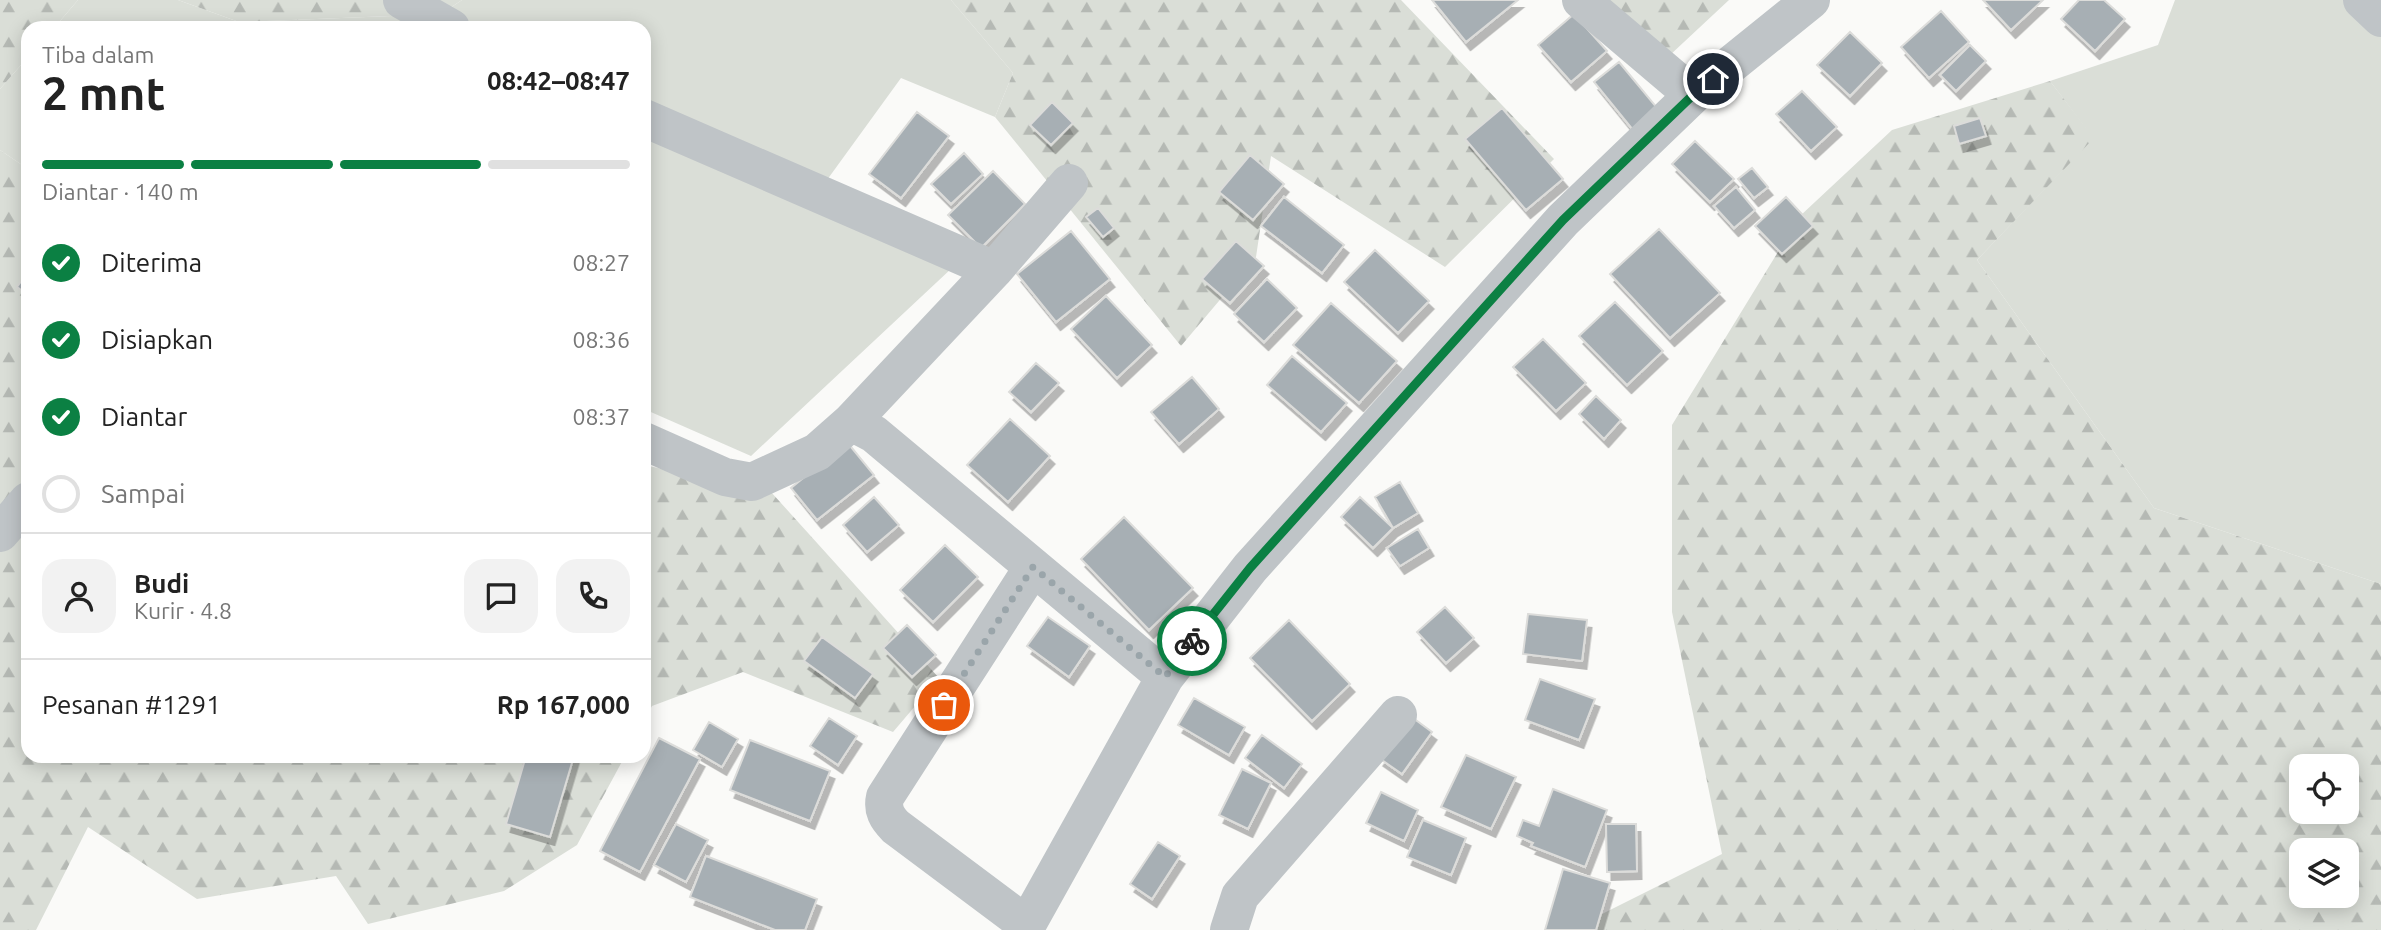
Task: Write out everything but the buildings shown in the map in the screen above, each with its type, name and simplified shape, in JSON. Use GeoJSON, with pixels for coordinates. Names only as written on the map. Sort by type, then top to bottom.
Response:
{"type":"FeatureCollection","features":[{"type":"Feature","properties":{"kind":"street"},"geometry":{"type":"LineString","coordinates":[[401,0],[438,21]]}},
{"type":"Feature","properties":{"kind":"street"},"geometry":{"type":"LineString","coordinates":[[1581,0],[1693,95]]}},
{"type":"Feature","properties":{"kind":"street"},"geometry":{"type":"LineString","coordinates":[[1033,567],[883,804],[887,818],[896,827],[1026,927],[1165,677],[1250,568],[1563,220],[1693,95],[1811,0]]}},
{"type":"Feature","properties":{"kind":"street"},"geometry":{"type":"LineString","coordinates":[[2362,0],[2381,18]]}},
{"type":"Feature","properties":{"kind":"street"},"geometry":{"type":"LineString","coordinates":[[651,121],[994,270]]}},
{"type":"Feature","properties":{"kind":"street"},"geometry":{"type":"LineString","coordinates":[[651,444],[725,477],[752,482],[817,453],[851,422],[994,270],[1069,183]]}},
{"type":"Feature","properties":{"kind":"street"},"geometry":{"type":"LineString","coordinates":[[851,422],[874,434],[1165,677]]}},
{"type":"Feature","properties":{"kind":"street"},"geometry":{"type":"LineString","coordinates":[[0,533],[21,509]]}},
{"type":"Feature","properties":{"kind":"street"},"geometry":{"type":"LineString","coordinates":[[1229,930],[1240,896],[1398,715]]}},
{"type":"Feature","properties":{"kind":"green space"},"geometry":{"type":"Polygon","coordinates":[[[0,0],[78,0],[60,21],[21,21],[21,65],[0,89],[0,0]]]}},
{"type":"Feature","properties":{"kind":"green space"},"geometry":{"type":"Polygon","coordinates":[[[78,0],[178,0],[236,21],[60,21],[78,0]]]}},
{"type":"Feature","properties":{"kind":"green space"},"geometry":{"type":"Polygon","coordinates":[[[178,0],[462,0],[441,14],[236,21],[178,0]]]}},
{"type":"Feature","properties":{"kind":"green space"},"geometry":{"type":"Polygon","coordinates":[[[462,0],[951,0],[1013,73],[995,117],[901,78],[819,191],[968,253],[751,456],[651,412],[651,21],[264,21],[441,14],[462,0]]]}},
{"type":"Feature","properties":{"kind":"green space"},"geometry":{"type":"Polygon","coordinates":[[[951,0],[1401,0],[1554,159],[1445,267],[1271,156],[1256,257],[1181,346],[995,117],[1013,73],[951,0]]]}},
{"type":"Feature","properties":{"kind":"green space"},"geometry":{"type":"Polygon","coordinates":[[[1601,0],[1729,0],[1669,56],[1601,0]]]}},
{"type":"Feature","properties":{"kind":"green space"},"geometry":{"type":"Polygon","coordinates":[[[2175,0],[2375,0],[2381,12],[2381,584],[2154,508],[1977,260],[2093,138],[2050,81],[2158,45],[2175,0]]]}},
{"type":"Feature","properties":{"kind":"green space"},"geometry":{"type":"Polygon","coordinates":[[[21,65],[21,164],[0,150],[0,89],[21,65]]]}},
{"type":"Feature","properties":{"kind":"green space"},"geometry":{"type":"Polygon","coordinates":[[[2050,81],[2094,138],[1977,260],[2154,508],[2381,584],[2381,930],[1570,930],[1722,854],[1672,612],[1672,425],[1800,216],[1892,130],[2050,81]]]}},
{"type":"Feature","properties":{"kind":"green space"},"geometry":{"type":"Polygon","coordinates":[[[0,150],[21,164],[21,763],[621,763],[577,845],[504,891],[368,924],[336,876],[197,899],[88,827],[36,930],[0,930],[0,150]]]}},
{"type":"Feature","properties":{"kind":"green space"},"geometry":{"type":"Polygon","coordinates":[[[651,466],[771,492],[939,678],[893,732],[743,672],[651,708],[651,466]]]}},
{"type":"Feature","properties":{"kind":"way so far"},"geometry":{"type":"LineString","coordinates":[[944,705],[1033,567],[1165,677],[1192,641]]}},
{"type":"Feature","properties":{"kind":"route"},"geometry":{"type":"LineString","coordinates":[[1192,641],[1250,568],[1563,220],[1713,79]]}}]}
